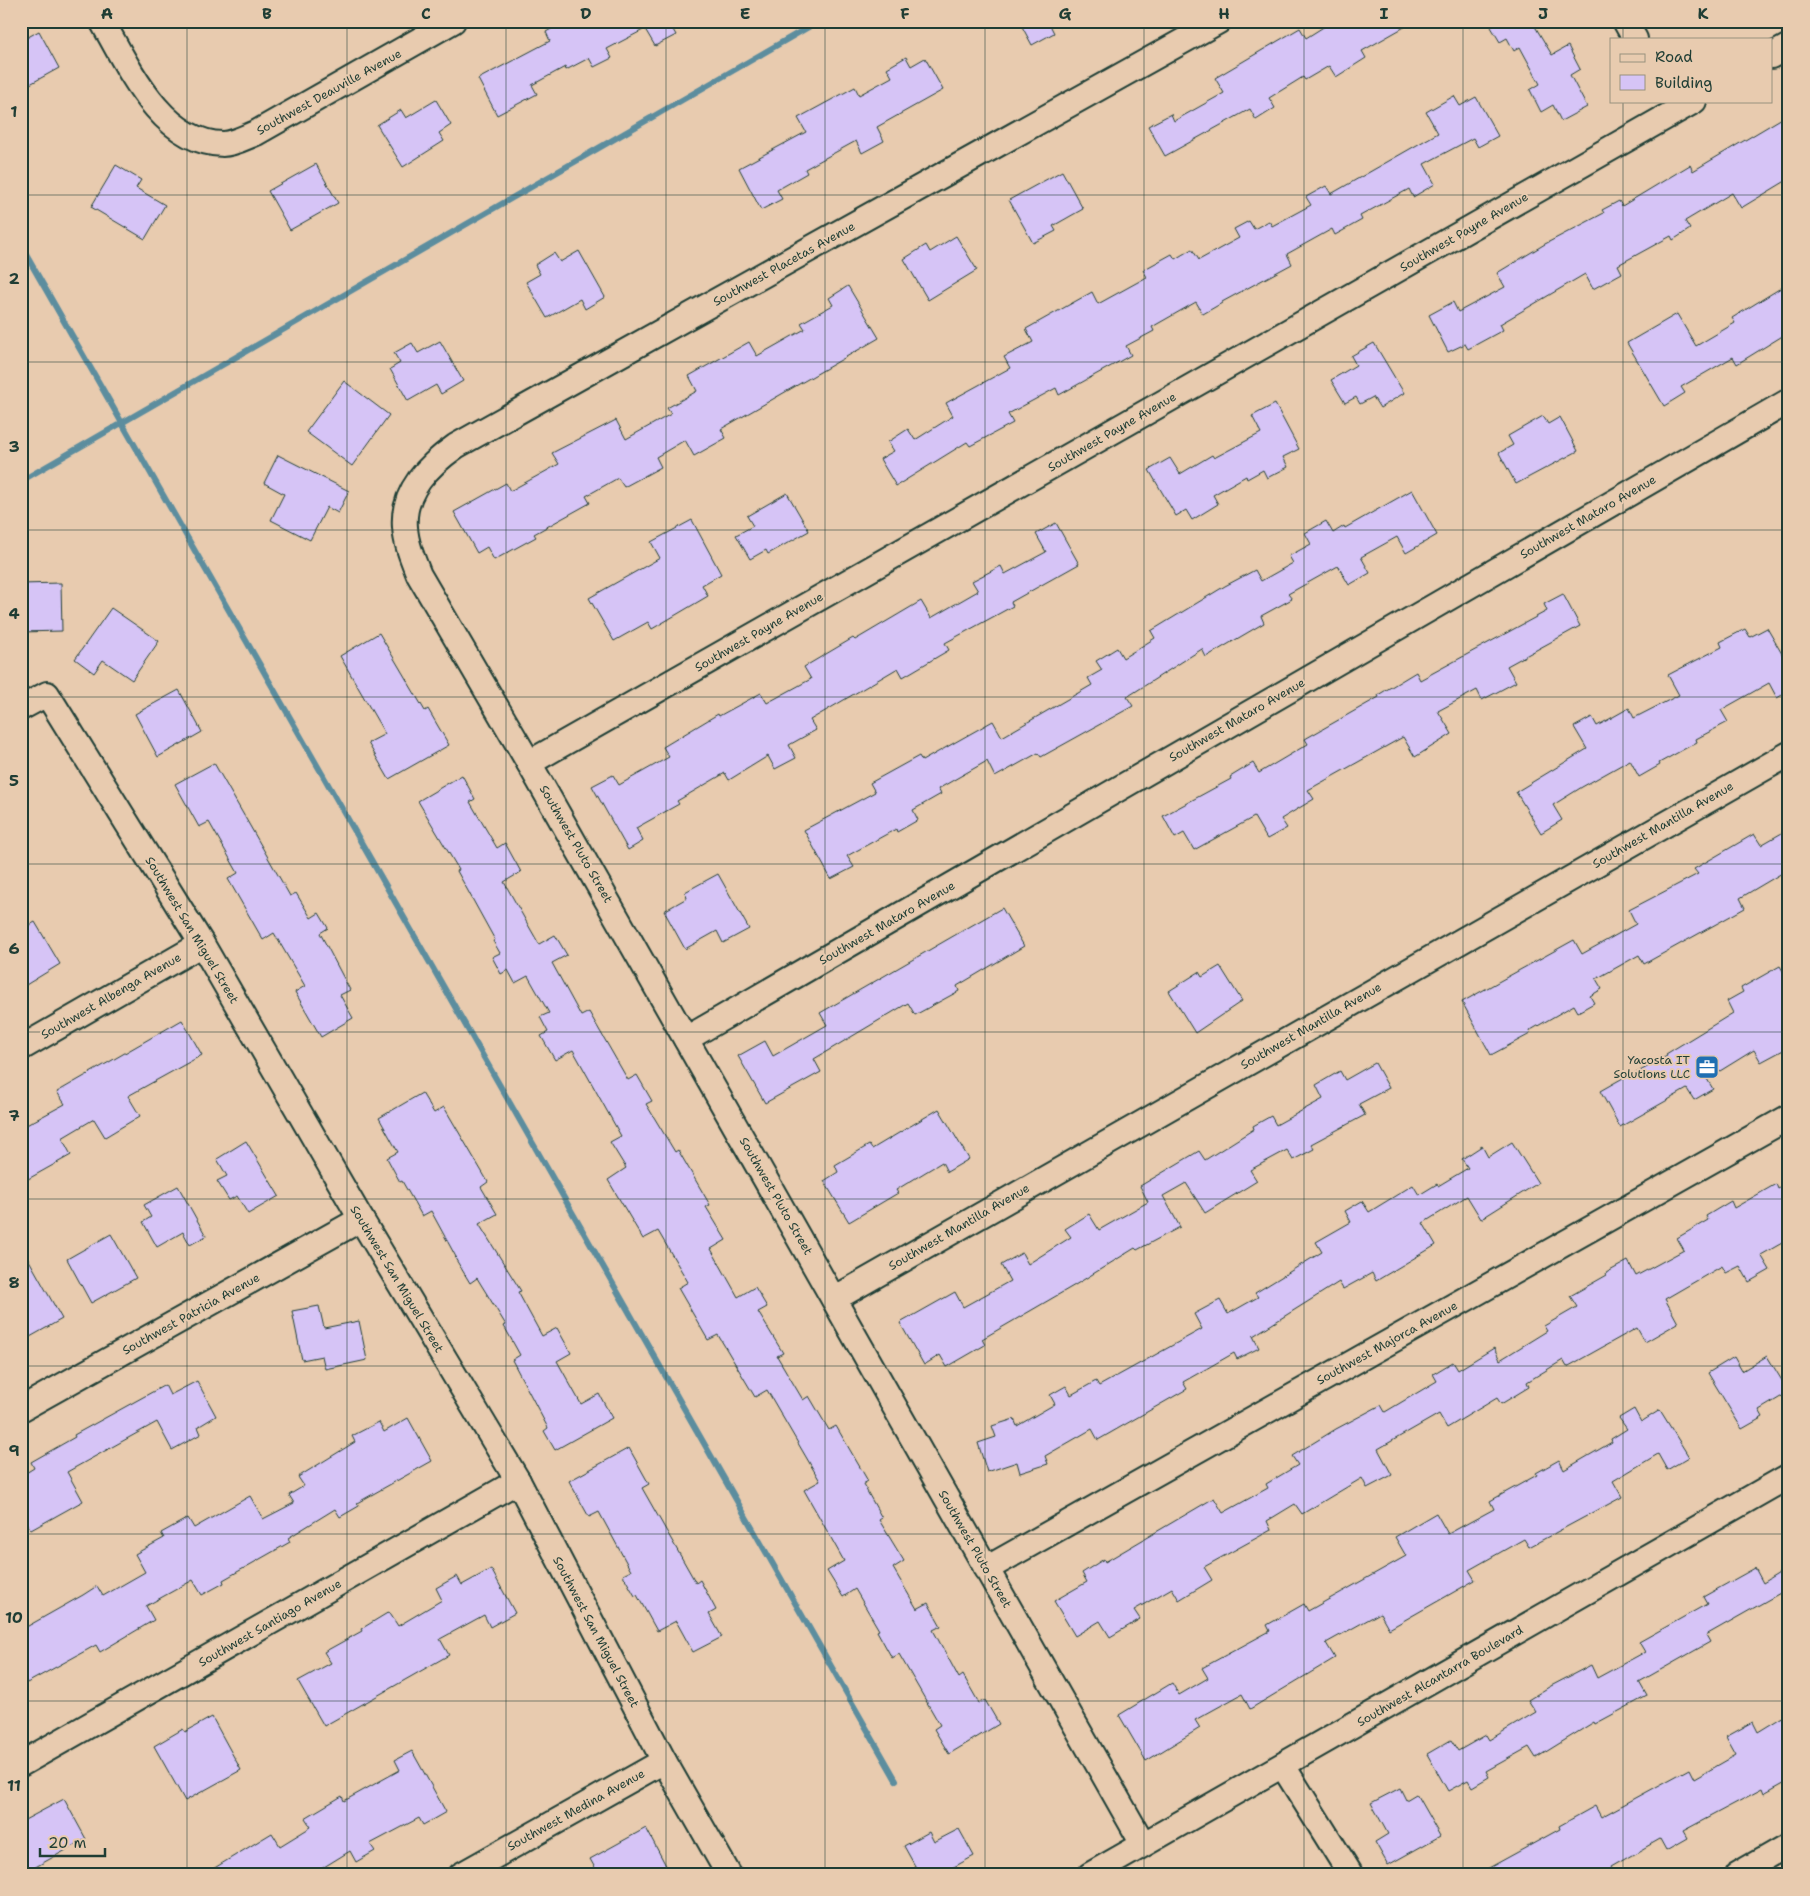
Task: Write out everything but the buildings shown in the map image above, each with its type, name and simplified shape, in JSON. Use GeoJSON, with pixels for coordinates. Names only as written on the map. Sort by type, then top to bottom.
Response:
{"type":"FeatureCollection","features":[{"type":"Feature","properties":{"kind":"street","name":"Southwest Deauville Avenue"},"geometry":{"type":"LineString","coordinates":[[102,21],[140,86],[169,122],[198,140],[224,144],[256,133],[453,21]]}},
{"type":"Feature","properties":{"kind":"street","name":"Southwest Placetas Avenue"},"geometry":{"type":"LineString","coordinates":[[409,549],[405,527],[406,510],[414,489],[424,472],[438,458],[456,446],[1219,21]]}},
{"type":"Feature","properties":{"kind":"street"},"geometry":{"type":"LineString","coordinates":[[1625,21],[1635,38]]}},
{"type":"Feature","properties":{"kind":"street"},"geometry":{"type":"LineString","coordinates":[[1772,55],[1789,46]]}},
{"type":"Feature","properties":{"kind":"street","name":"Southwest Payne Avenue"},"geometry":{"type":"LineString","coordinates":[[530,763],[1681,104]]}},
{"type":"Feature","properties":{"kind":"street","name":"Southwest Mataro Avenue"},"geometry":{"type":"LineString","coordinates":[[686,1039],[1789,401]]}},
{"type":"Feature","properties":{"kind":"street","name":"Southwest Pluto Street"},"geometry":{"type":"LineString","coordinates":[[409,549],[419,575],[530,763],[1143,1844]]}},
{"type":"Feature","properties":{"kind":"street","name":"Southwest San Miguel Street"},"geometry":{"type":"LineString","coordinates":[[21,708],[47,694],[202,944],[361,1218],[518,1481],[664,1761],[729,1875]]}},
{"type":"Feature","properties":{"kind":"street","name":"Southwest Mantilla Avenue"},"geometry":{"type":"LineString","coordinates":[[834,1299],[1789,754]]}},
{"type":"Feature","properties":{"kind":"street","name":"Southwest Albenga Avenue"},"geometry":{"type":"LineString","coordinates":[[21,1048],[202,944]]}},
{"type":"Feature","properties":{"kind":"street","name":"Southwest Majorca Avenue"},"geometry":{"type":"LineString","coordinates":[[986,1568],[1789,1117]]}},
{"type":"Feature","properties":{"kind":"street","name":"Southwest Patricia Avenue"},"geometry":{"type":"LineString","coordinates":[[21,1409],[361,1218]]}},
{"type":"Feature","properties":{"kind":"street","name":"Southwest Alcantarra Boulevard"},"geometry":{"type":"LineString","coordinates":[[1090,1875],[1789,1476]]}},
{"type":"Feature","properties":{"kind":"street","name":"Southwest Santiago Avenue"},"geometry":{"type":"LineString","coordinates":[[21,1764],[518,1481]]}},
{"type":"Feature","properties":{"kind":"street","name":"Southwest Medina Avenue"},"geometry":{"type":"LineString","coordinates":[[461,1875],[664,1761]]}},
{"type":"Feature","properties":{"kind":"street"},"geometry":{"type":"LineString","coordinates":[[1283,1766],[1351,1875]]}},
{"type":"Feature","properties":{"kind":"street"},"geometry":{"type":"LineString","coordinates":[[1737,1875],[1789,1845]]}},
{"type":"Feature","properties":{"kind":"waterway"},"geometry":{"type":"LineString","coordinates":[[21,481],[819,21]]}},
{"type":"Feature","properties":{"kind":"waterway"},"geometry":{"type":"LineString","coordinates":[[21,246],[896,1780]]}},
{"type":"Feature","properties":{"kind":"place","name":"Yacosta IT Solutions LLC"},"geometry":{"type":"Point","coordinates":[1707,1067]}}]}
